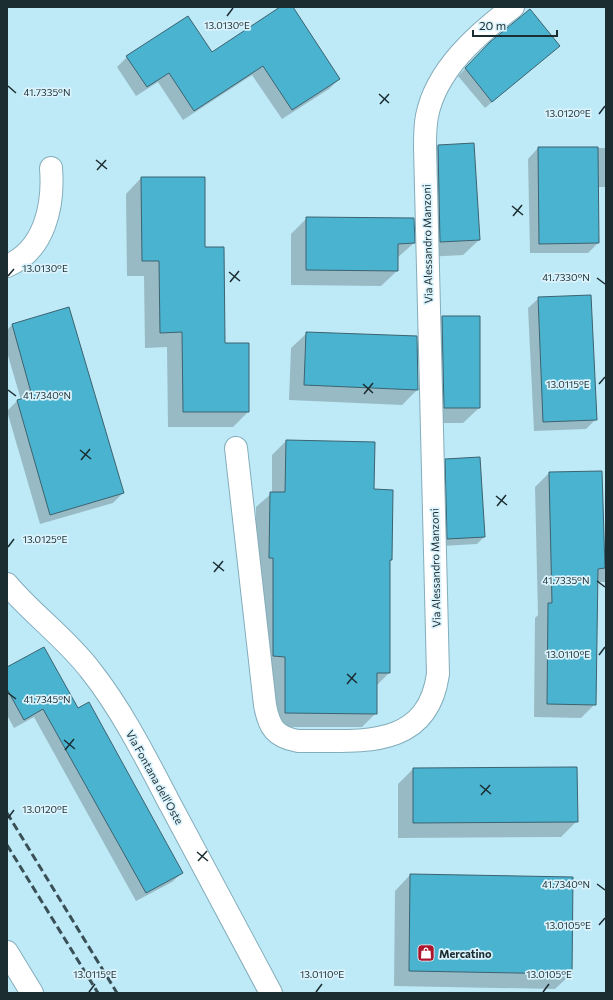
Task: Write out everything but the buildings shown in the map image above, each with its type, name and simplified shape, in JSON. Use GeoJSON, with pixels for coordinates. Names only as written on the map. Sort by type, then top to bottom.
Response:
{"type":"FeatureCollection","features":[{"type":"Feature","properties":{"kind":"street","name":"Via Alessandro Manzoni"},"geometry":{"type":"LineString","coordinates":[[236,448],[265,705],[269,722],[280,736],[298,741],[367,740],[387,737],[405,729],[419,718],[430,702],[438,674],[425,147],[427,116],[438,85],[455,61],[477,38],[513,7]]}},
{"type":"Feature","properties":{"kind":"street"},"geometry":{"type":"LineString","coordinates":[[7,266],[13,264],[24,256],[35,244],[42,233],[51,194],[51,168]]}},
{"type":"Feature","properties":{"kind":"street","name":"Via Fontana dell'Oste"},"geometry":{"type":"LineString","coordinates":[[7,584],[30,609],[67,643],[103,686],[149,764],[272,993]]}},
{"type":"Feature","properties":{"kind":"street"},"geometry":{"type":"LineString","coordinates":[[7,952],[32,993]]}},
{"type":"Feature","properties":{"kind":"railway"},"geometry":{"type":"LineString","coordinates":[[7,813],[117,993]]}},
{"type":"Feature","properties":{"kind":"railway"},"geometry":{"type":"LineString","coordinates":[[7,845],[98,993]]}},
{"type":"Feature","properties":{"kind":"place","name":"Mercatino"},"geometry":{"type":"Point","coordinates":[426,953]}}]}
